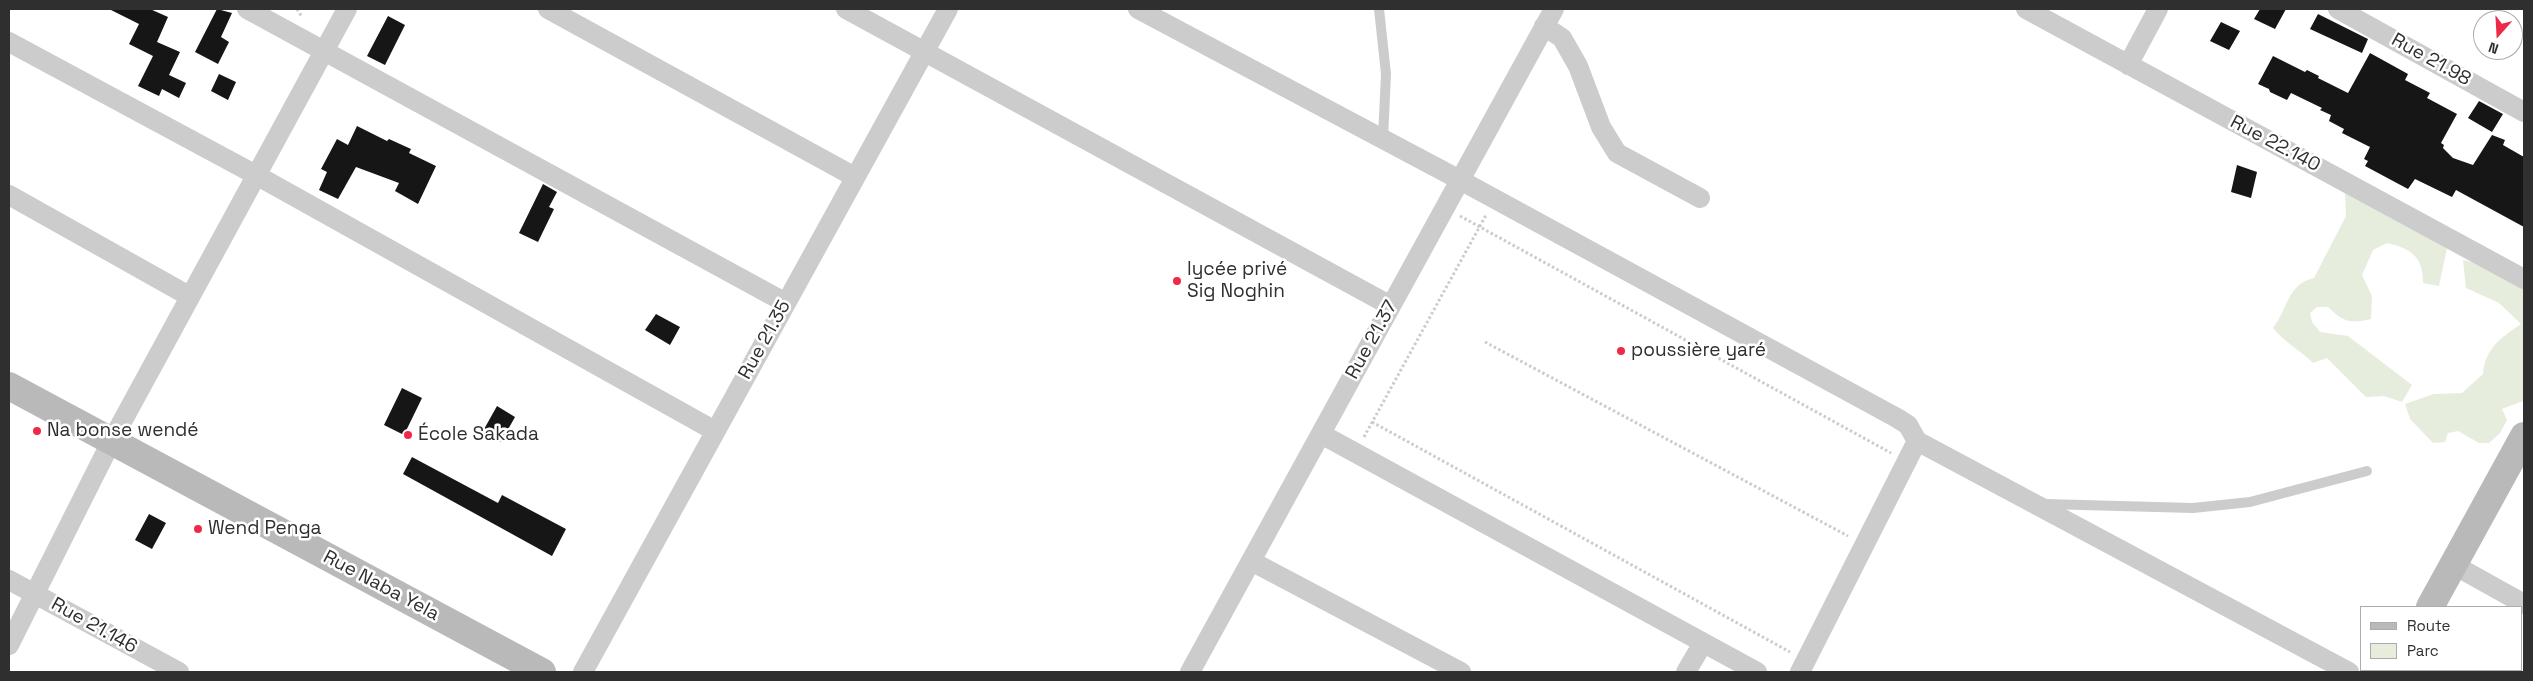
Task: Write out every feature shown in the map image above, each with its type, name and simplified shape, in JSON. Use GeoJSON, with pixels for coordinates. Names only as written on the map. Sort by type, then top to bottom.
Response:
{"type":"FeatureCollection","features":[{"type":"Feature","properties":{"kind":"street"},"geometry":{"type":"LineString","coordinates":[[247,9],[786,303]]}},
{"type":"Feature","properties":{"kind":"street"},"geometry":{"type":"LineString","coordinates":[[9,645],[36,595],[111,442],[189,296],[348,9]]}},
{"type":"Feature","properties":{"kind":"street"},"geometry":{"type":"LineString","coordinates":[[548,9],[855,177]]}},
{"type":"Feature","properties":{"kind":"street"},"geometry":{"type":"LineString","coordinates":[[846,9],[1391,306]]}},
{"type":"Feature","properties":{"kind":"street","name":"Rue 21.35"},"geometry":{"type":"LineString","coordinates":[[582,672],[948,9]]}},
{"type":"Feature","properties":{"kind":"street"},"geometry":{"type":"LineString","coordinates":[[1138,9],[1460,180],[1897,418],[1908,425],[1917,441],[2349,672]]}},
{"type":"Feature","properties":{"kind":"street","name":"Rue 22.140"},"geometry":{"type":"LineString","coordinates":[[2026,9],[2524,279]]}},
{"type":"Feature","properties":{"kind":"street"},"geometry":{"type":"LineString","coordinates":[[2128,65],[2158,9]]}},
{"type":"Feature","properties":{"kind":"street","name":"Rue 21.98"},"geometry":{"type":"LineString","coordinates":[[2338,9],[2524,112]]}},
{"type":"Feature","properties":{"kind":"street"},"geometry":{"type":"LineString","coordinates":[[1549,17],[1578,66],[1601,127],[1617,153],[1700,198]]}},
{"type":"Feature","properties":{"kind":"street","name":"Rue 21.37"},"geometry":{"type":"LineString","coordinates":[[1190,672],[1549,17]]}},
{"type":"Feature","properties":{"kind":"street"},"geometry":{"type":"LineString","coordinates":[[9,42],[256,175],[715,432]]}},
{"type":"Feature","properties":{"kind":"street"},"geometry":{"type":"LineString","coordinates":[[9,195],[189,296]]}},
{"type":"Feature","properties":{"kind":"street","name":"Rue Naba Yela"},"geometry":{"type":"LineString","coordinates":[[9,386],[542,672]]}},
{"type":"Feature","properties":{"kind":"street"},"geometry":{"type":"LineString","coordinates":[[1321,434],[1757,672]]}},
{"type":"Feature","properties":{"kind":"street"},"geometry":{"type":"LineString","coordinates":[[1803,667],[1917,441]]}},
{"type":"Feature","properties":{"kind":"street"},"geometry":{"type":"LineString","coordinates":[[2431,606],[2523,441]]}},
{"type":"Feature","properties":{"kind":"street"},"geometry":{"type":"LineString","coordinates":[[1251,561],[1461,672]]}},
{"type":"Feature","properties":{"kind":"street"},"geometry":{"type":"LineString","coordinates":[[2454,565],[2524,604]]}},
{"type":"Feature","properties":{"kind":"street","name":"Rue 21.146"},"geometry":{"type":"LineString","coordinates":[[9,580],[178,672]]}},
{"type":"Feature","properties":{"kind":"street"},"geometry":{"type":"LineString","coordinates":[[1686,672],[1703,642]]}},
{"type":"Feature","properties":{"kind":"lane"},"geometry":{"type":"LineString","coordinates":[[1379,9],[1386,74],[1383,139]]}},
{"type":"Feature","properties":{"kind":"lane"},"geometry":{"type":"LineString","coordinates":[[2031,503],[2120,508],[2193,508],[2250,502],[2367,471]]}},
{"type":"Feature","properties":{"kind":"path"},"geometry":{"type":"LineString","coordinates":[[1356,453],[1495,199]]}},
{"type":"Feature","properties":{"kind":"path"},"geometry":{"type":"LineString","coordinates":[[1445,208],[1907,462]]}},
{"type":"Feature","properties":{"kind":"path"},"geometry":{"type":"LineString","coordinates":[[1485,342],[1865,545]]}},
{"type":"Feature","properties":{"kind":"path"},"geometry":{"type":"LineString","coordinates":[[1372,422],[1803,667]]}},
{"type":"Feature","properties":{"kind":"green space"},"geometry":{"type":"Polygon","coordinates":[[[2345,193],[2447,248],[2439,286],[2423,283],[2421,266],[2409,251],[2387,243],[2373,250],[2362,275],[2372,296],[2371,319],[2352,321],[2343,319],[2328,307],[2317,307],[2310,313],[2312,322],[2320,332],[2348,336],[2412,385],[2402,402],[2384,396],[2366,397],[2327,358],[2313,363],[2282,338],[2273,328],[2293,291],[2305,281],[2314,278],[2346,216],[2345,193]]]}},
{"type":"Feature","properties":{"kind":"green space"},"geometry":{"type":"Polygon","coordinates":[[[2463,260],[2488,265],[2524,286],[2523,401],[2502,409],[2507,420],[2500,433],[2489,443],[2479,443],[2458,431],[2448,433],[2445,442],[2433,443],[2410,419],[2405,404],[2434,394],[2462,393],[2483,374],[2487,357],[2495,344],[2521,324],[2499,303],[2466,288],[2463,260]]]}},
{"type":"Feature","properties":{"kind":"building"},"geometry":{"type":"Polygon","coordinates":[[[109,9],[150,9],[168,17],[157,42],[180,52],[169,75],[186,83],[179,98],[162,89],[159,96],[138,86],[153,56],[129,44],[139,24],[109,9]]]}},
{"type":"Feature","properties":{"kind":"building"},"geometry":{"type":"Polygon","coordinates":[[[217,9],[232,13],[221,37],[229,42],[218,64],[195,52],[217,9]]]}},
{"type":"Feature","properties":{"kind":"building"},"geometry":{"type":"Polygon","coordinates":[[[2260,9],[2286,9],[2275,29],[2254,19],[2260,9]]]}},
{"type":"Feature","properties":{"kind":"building"},"geometry":{"type":"Polygon","coordinates":[[[2318,14],[2368,39],[2362,53],[2310,29],[2318,14]]]}},
{"type":"Feature","properties":{"kind":"building"},"geometry":{"type":"Polygon","coordinates":[[[388,16],[405,25],[385,65],[367,56],[388,16]]]}},
{"type":"Feature","properties":{"kind":"building"},"geometry":{"type":"Polygon","coordinates":[[[2221,22],[2240,31],[2229,50],[2210,41],[2221,22]]]}},
{"type":"Feature","properties":{"kind":"building"},"geometry":{"type":"Polygon","coordinates":[[[2370,53],[2408,74],[2405,80],[2430,93],[2427,98],[2457,114],[2441,143],[2444,145],[2443,148],[2453,158],[2473,165],[2492,135],[2505,140],[2503,145],[2524,157],[2524,227],[2456,190],[2452,197],[2415,179],[2408,189],[2365,166],[2368,161],[2364,159],[2370,147],[2342,133],[2344,129],[2329,121],[2331,115],[2320,110],[2322,108],[2291,93],[2287,100],[2258,84],[2273,56],[2305,72],[2307,70],[2319,76],[2318,78],[2348,93],[2370,53]]]}},
{"type":"Feature","properties":{"kind":"building"},"geometry":{"type":"Polygon","coordinates":[[[219,74],[236,82],[228,100],[211,91],[219,74]]]}},
{"type":"Feature","properties":{"kind":"building"},"geometry":{"type":"Polygon","coordinates":[[[2479,101],[2503,114],[2492,132],[2468,118],[2479,101]]]}},
{"type":"Feature","properties":{"kind":"building"},"geometry":{"type":"Polygon","coordinates":[[[357,126],[387,141],[389,139],[411,149],[409,153],[436,166],[418,204],[395,191],[399,183],[356,167],[338,199],[319,190],[327,172],[321,169],[337,139],[348,145],[357,126]]]}},
{"type":"Feature","properties":{"kind":"building"},"geometry":{"type":"Polygon","coordinates":[[[2237,165],[2257,172],[2251,198],[2231,192],[2237,165]]]}},
{"type":"Feature","properties":{"kind":"building"},"geometry":{"type":"Polygon","coordinates":[[[543,184],[557,192],[549,207],[554,209],[538,242],[519,233],[543,184]]]}},
{"type":"Feature","properties":{"kind":"building"},"geometry":{"type":"Polygon","coordinates":[[[656,314],[680,327],[670,345],[645,330],[656,314]]]}},
{"type":"Feature","properties":{"kind":"building"},"geometry":{"type":"Polygon","coordinates":[[[402,388],[422,398],[404,435],[384,425],[402,388]]]}},
{"type":"Feature","properties":{"kind":"building"},"geometry":{"type":"Polygon","coordinates":[[[497,406],[515,417],[501,442],[483,431],[497,406]]]}},
{"type":"Feature","properties":{"kind":"building"},"geometry":{"type":"Polygon","coordinates":[[[412,457],[498,503],[502,495],[566,529],[552,556],[403,474],[412,457]]]}},
{"type":"Feature","properties":{"kind":"building"},"geometry":{"type":"Polygon","coordinates":[[[149,514],[166,523],[152,549],[135,540],[149,514]]]}},
{"type":"Feature","properties":{"kind":"place","name":"lycée privé Sig Noghin"},"geometry":{"type":"Point","coordinates":[1177,281]}},
{"type":"Feature","properties":{"kind":"place","name":"poussière yaré"},"geometry":{"type":"Point","coordinates":[1621,351]}},
{"type":"Feature","properties":{"kind":"place","name":"Na bonse wendé"},"geometry":{"type":"Point","coordinates":[37,431]}},
{"type":"Feature","properties":{"kind":"place","name":"École Sakada"},"geometry":{"type":"Point","coordinates":[408,435]}},
{"type":"Feature","properties":{"kind":"place","name":"Wend Penga"},"geometry":{"type":"Point","coordinates":[198,529]}}]}
